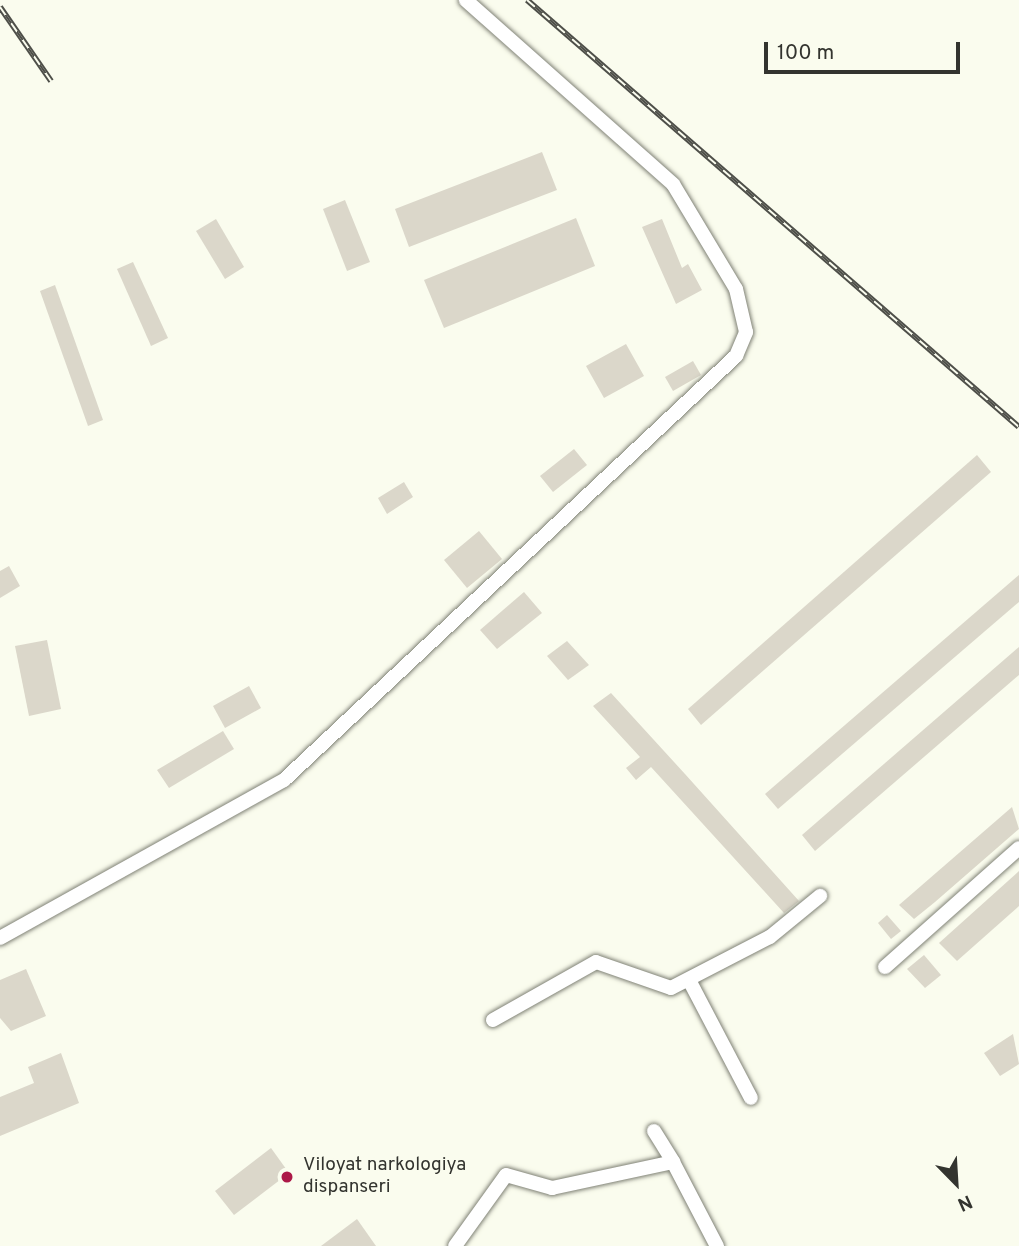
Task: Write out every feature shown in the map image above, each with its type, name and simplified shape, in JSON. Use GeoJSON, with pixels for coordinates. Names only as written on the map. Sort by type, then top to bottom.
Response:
{"type":"FeatureCollection","features":[{"type":"Feature","properties":{"kind":"street"},"geometry":{"type":"LineString","coordinates":[[0,938],[284,780],[736,356],[746,332],[736,289],[673,184],[466,0]]}},
{"type":"Feature","properties":{"kind":"street"},"geometry":{"type":"LineString","coordinates":[[885,967],[1019,848]]}},
{"type":"Feature","properties":{"kind":"street"},"geometry":{"type":"LineString","coordinates":[[493,1020],[596,962],[671,988],[770,937],[820,895]]}},
{"type":"Feature","properties":{"kind":"street"},"geometry":{"type":"LineString","coordinates":[[689,980],[751,1098]]}},
{"type":"Feature","properties":{"kind":"street"},"geometry":{"type":"LineString","coordinates":[[654,1131],[717,1246]]}},
{"type":"Feature","properties":{"kind":"street"},"geometry":{"type":"LineString","coordinates":[[456,1246],[506,1175],[552,1188],[673,1162]]}},
{"type":"Feature","properties":{"kind":"building"},"geometry":{"type":"Polygon","coordinates":[[[542,152],[557,190],[409,247],[395,209],[542,152]]]}},
{"type":"Feature","properties":{"kind":"building"},"geometry":{"type":"Polygon","coordinates":[[[345,200],[370,262],[347,271],[323,209],[345,200]]]}},
{"type":"Feature","properties":{"kind":"building"},"geometry":{"type":"Polygon","coordinates":[[[576,218],[595,266],[444,328],[424,280],[576,218]]]}},
{"type":"Feature","properties":{"kind":"building"},"geometry":{"type":"Polygon","coordinates":[[[216,219],[244,267],[225,279],[196,231],[216,219]]]}},
{"type":"Feature","properties":{"kind":"building"},"geometry":{"type":"Polygon","coordinates":[[[662,219],[682,268],[688,264],[702,290],[676,304],[642,227],[662,219]]]}},
{"type":"Feature","properties":{"kind":"building"},"geometry":{"type":"Polygon","coordinates":[[[133,262],[168,338],[151,346],[117,269],[133,262]]]}},
{"type":"Feature","properties":{"kind":"building"},"geometry":{"type":"Polygon","coordinates":[[[55,285],[103,420],[88,426],[40,291],[55,285]]]}},
{"type":"Feature","properties":{"kind":"building"},"geometry":{"type":"Polygon","coordinates":[[[626,344],[644,376],[604,398],[586,366],[626,344]]]}},
{"type":"Feature","properties":{"kind":"building"},"geometry":{"type":"Polygon","coordinates":[[[693,361],[701,375],[673,391],[665,377],[693,361]]]}},
{"type":"Feature","properties":{"kind":"building"},"geometry":{"type":"Polygon","coordinates":[[[574,449],[587,465],[553,492],[540,476],[574,449]]]}},
{"type":"Feature","properties":{"kind":"building"},"geometry":{"type":"Polygon","coordinates":[[[977,455],[991,472],[701,725],[688,709],[977,455]]]}},
{"type":"Feature","properties":{"kind":"building"},"geometry":{"type":"Polygon","coordinates":[[[404,482],[413,497],[387,514],[378,498],[404,482]]]}},
{"type":"Feature","properties":{"kind":"building"},"geometry":{"type":"Polygon","coordinates":[[[479,531],[502,559],[467,588],[444,560],[479,531]]]}},
{"type":"Feature","properties":{"kind":"building"},"geometry":{"type":"Polygon","coordinates":[[[9,566],[20,586],[0,598],[0,571],[9,566]]]}},
{"type":"Feature","properties":{"kind":"building"},"geometry":{"type":"Polygon","coordinates":[[[1019,575],[1019,602],[778,809],[765,794],[1019,575]]]}},
{"type":"Feature","properties":{"kind":"building"},"geometry":{"type":"Polygon","coordinates":[[[524,592],[542,613],[497,649],[480,630],[524,592]]]}},
{"type":"Feature","properties":{"kind":"building"},"geometry":{"type":"Polygon","coordinates":[[[47,640],[61,709],[29,716],[15,646],[47,640]]]}},
{"type":"Feature","properties":{"kind":"building"},"geometry":{"type":"Polygon","coordinates":[[[567,641],[589,665],[568,680],[547,656],[567,641]]]}},
{"type":"Feature","properties":{"kind":"building"},"geometry":{"type":"Polygon","coordinates":[[[1019,647],[1019,675],[815,851],[802,835],[1019,647]]]}},
{"type":"Feature","properties":{"kind":"building"},"geometry":{"type":"Polygon","coordinates":[[[249,686],[261,708],[225,728],[213,706],[249,686]]]}},
{"type":"Feature","properties":{"kind":"building"},"geometry":{"type":"Polygon","coordinates":[[[611,693],[799,901],[784,913],[651,767],[636,780],[626,768],[640,757],[593,706],[611,693]]]}},
{"type":"Feature","properties":{"kind":"building"},"geometry":{"type":"Polygon","coordinates":[[[223,731],[234,749],[169,788],[157,770],[223,731]]]}},
{"type":"Feature","properties":{"kind":"building"},"geometry":{"type":"Polygon","coordinates":[[[1012,807],[1019,829],[935,902],[914,919],[899,905],[1012,807]]]}},
{"type":"Feature","properties":{"kind":"building"},"geometry":{"type":"Polygon","coordinates":[[[1019,871],[1019,906],[957,961],[939,943],[1019,871]]]}},
{"type":"Feature","properties":{"kind":"building"},"geometry":{"type":"Polygon","coordinates":[[[887,915],[901,931],[891,939],[878,923],[887,915]]]}},
{"type":"Feature","properties":{"kind":"building"},"geometry":{"type":"Polygon","coordinates":[[[924,955],[941,975],[925,988],[907,969],[924,955]]]}},
{"type":"Feature","properties":{"kind":"building"},"geometry":{"type":"Polygon","coordinates":[[[26,969],[46,1016],[11,1031],[0,1018],[0,980],[26,969]]]}},
{"type":"Feature","properties":{"kind":"building"},"geometry":{"type":"Polygon","coordinates":[[[1013,1034],[1019,1064],[1000,1076],[984,1053],[1013,1034]]]}},
{"type":"Feature","properties":{"kind":"building"},"geometry":{"type":"Polygon","coordinates":[[[61,1053],[79,1103],[0,1136],[0,1097],[34,1083],[28,1067],[61,1053]]]}},
{"type":"Feature","properties":{"kind":"building"},"geometry":{"type":"Polygon","coordinates":[[[271,1148],[289,1173],[234,1215],[215,1191],[271,1148]]]}},
{"type":"Feature","properties":{"kind":"building"},"geometry":{"type":"Polygon","coordinates":[[[357,1219],[376,1246],[321,1246],[357,1219]]]}},
{"type":"Feature","properties":{"kind":"railway"},"geometry":{"type":"LineString","coordinates":[[527,0],[1019,427]]}},
{"type":"Feature","properties":{"kind":"railway"},"geometry":{"type":"LineString","coordinates":[[0,7],[51,81]]}},
{"type":"Feature","properties":{"kind":"place","name":"Viloyat narkologiya dispanseri"},"geometry":{"type":"Point","coordinates":[287,1177]}}]}
